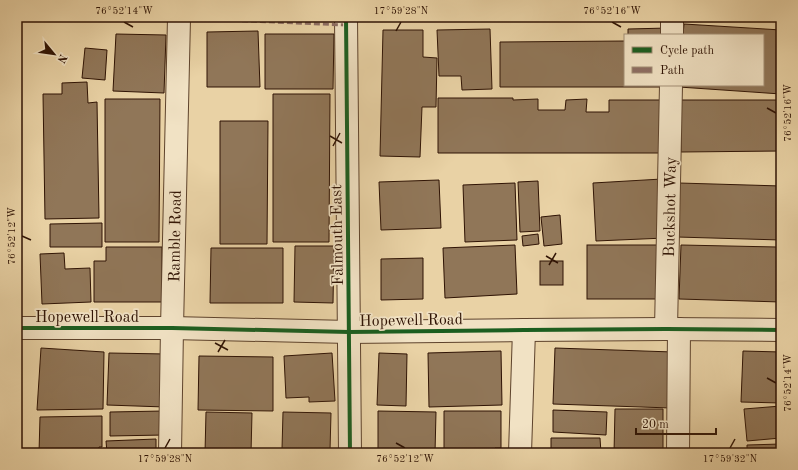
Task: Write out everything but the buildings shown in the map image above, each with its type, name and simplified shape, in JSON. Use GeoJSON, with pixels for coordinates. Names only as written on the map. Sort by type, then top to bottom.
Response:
{"type":"FeatureCollection","features":[{"type":"Feature","properties":{"kind":"street","name":"Falmouth East"},"geometry":{"type":"LineString","coordinates":[[346,17],[350,453]]}},
{"type":"Feature","properties":{"kind":"street"},"geometry":{"type":"LineString","coordinates":[[672,17],[672,34]]}},
{"type":"Feature","properties":{"kind":"street","name":"Ramble Road"},"geometry":{"type":"LineString","coordinates":[[170,453],[179,18]]}},
{"type":"Feature","properties":{"kind":"street","name":"Buckshot Way"},"geometry":{"type":"LineString","coordinates":[[671,86],[673,329],[678,453]]}},
{"type":"Feature","properties":{"kind":"street","name":"Hopewell Road"},"geometry":{"type":"LineString","coordinates":[[17,328],[172,328],[349,332],[673,329],[781,330]]}},
{"type":"Feature","properties":{"kind":"street"},"geometry":{"type":"LineString","coordinates":[[520,453],[524,330]]}},
{"type":"Feature","properties":{"kind":"marked path"},"geometry":{"type":"LineString","coordinates":[[17,18],[179,18],[346,25]]}},
{"type":"Feature","properties":{"kind":"cycle path"},"geometry":{"type":"LineString","coordinates":[[346,17],[350,453]]}},
{"type":"Feature","properties":{"kind":"cycle path"},"geometry":{"type":"LineString","coordinates":[[17,328],[172,328],[349,332],[666,329],[781,330]]}}]}
